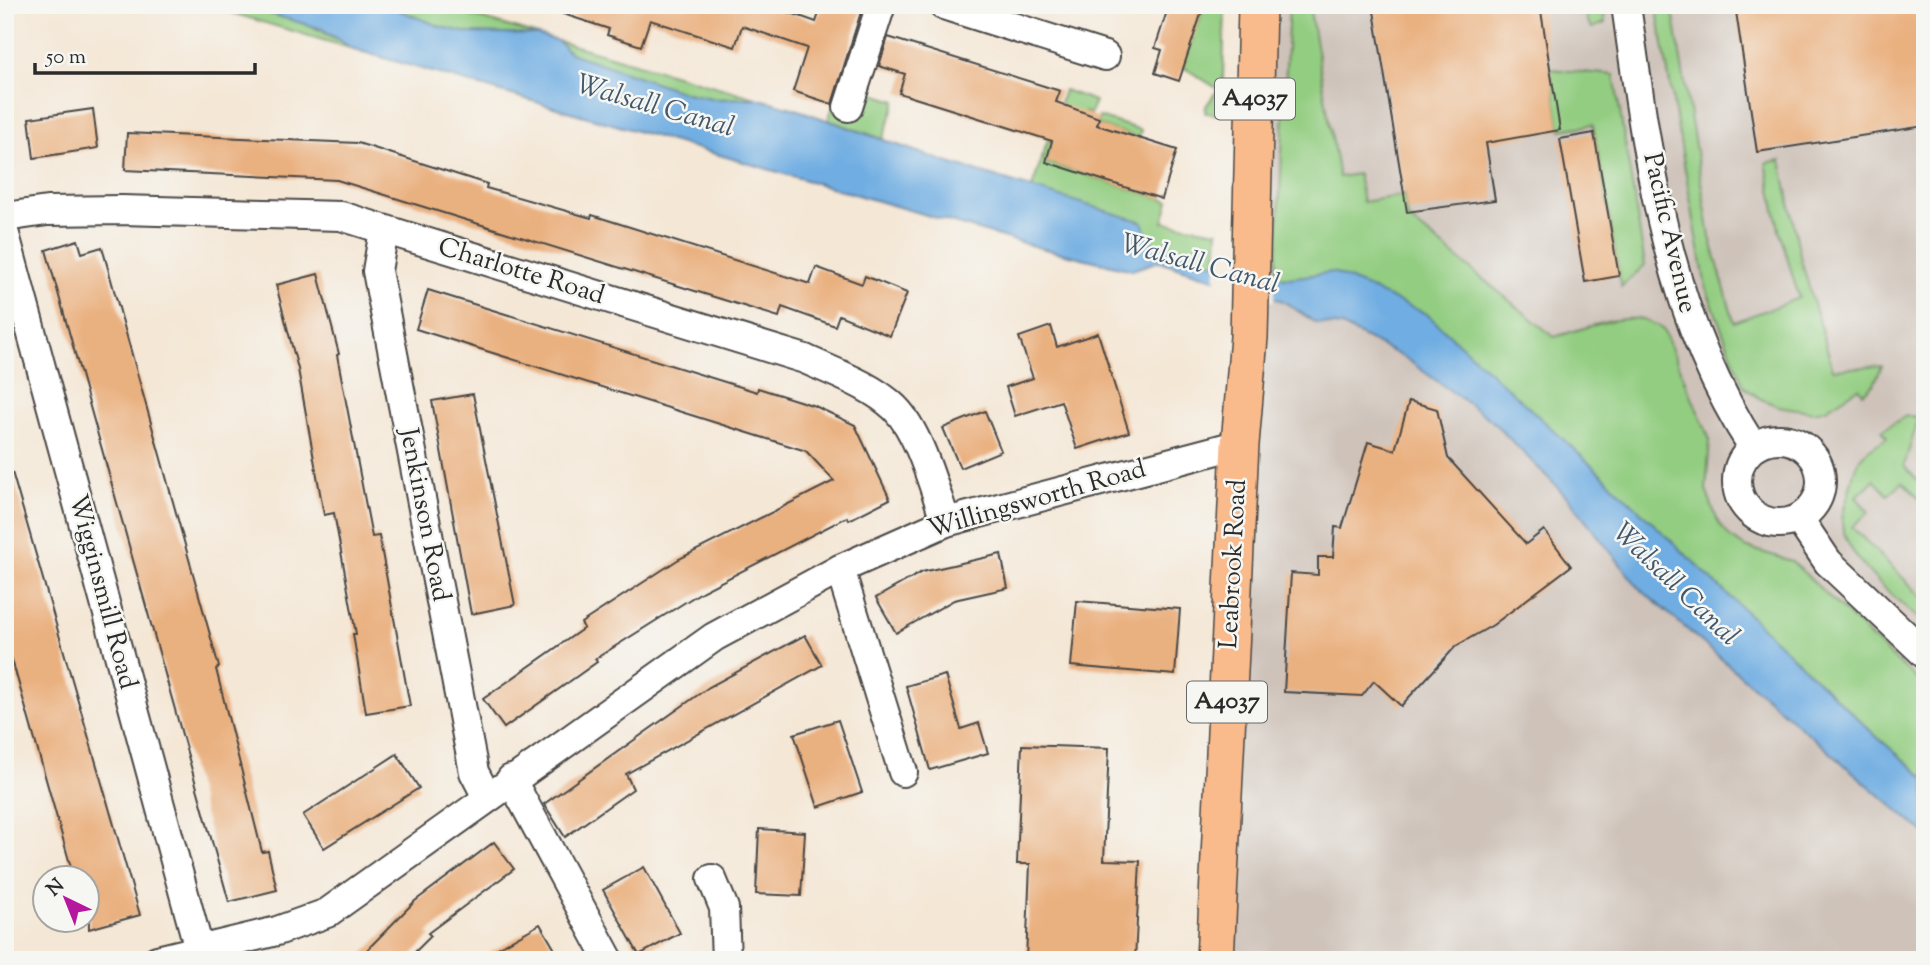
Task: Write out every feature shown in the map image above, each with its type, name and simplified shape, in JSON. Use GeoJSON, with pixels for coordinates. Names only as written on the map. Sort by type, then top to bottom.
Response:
{"type":"FeatureCollection","features":[{"type":"Feature","properties":{"kind":"main road","name":"Leabrook Road"},"geometry":{"type":"LineString","coordinates":[[1215,960],[1240,444],[1249,337],[1257,5]]}},
{"type":"Feature","properties":{"kind":"street"},"geometry":{"type":"LineString","coordinates":[[848,107],[881,5]]}},
{"type":"Feature","properties":{"kind":"street"},"geometry":{"type":"LineString","coordinates":[[943,5],[1019,16],[1105,56]]}},
{"type":"Feature","properties":{"kind":"street","name":"Pacific Avenue"},"geometry":{"type":"LineString","coordinates":[[1626,5],[1647,137],[1679,293],[1712,375],[1753,447]]}},
{"type":"Feature","properties":{"kind":"street","name":"Charlotte Road"},"geometry":{"type":"LineString","coordinates":[[5,217],[47,211],[341,216],[805,359],[865,387],[896,409],[914,437],[946,522]]}},
{"type":"Feature","properties":{"kind":"street","name":"Jenkinson Road"},"geometry":{"type":"LineString","coordinates":[[384,230],[377,271],[474,772],[487,797]]}},
{"type":"Feature","properties":{"kind":"street","name":"Wigginsmill Road"},"geometry":{"type":"LineString","coordinates":[[5,235],[199,948]]}},
{"type":"Feature","properties":{"kind":"street"},"geometry":{"type":"LineString","coordinates":[[1780,439],[1807,449],[1816,460],[1821,485],[1818,497],[1812,508],[1799,519],[1779,524],[1766,522],[1745,508],[1736,485],[1737,471],[1753,447],[1780,439]]}},
{"type":"Feature","properties":{"kind":"street","name":"Willingsworth Road"},"geometry":{"type":"LineString","coordinates":[[157,960],[277,931],[327,913],[714,637],[840,569],[946,522],[1240,444]]}},
{"type":"Feature","properties":{"kind":"street"},"geometry":{"type":"LineString","coordinates":[[1799,519],[1828,562],[1925,654]]}},
{"type":"Feature","properties":{"kind":"street"},"geometry":{"type":"LineString","coordinates":[[840,569],[903,772]]}},
{"type":"Feature","properties":{"kind":"street"},"geometry":{"type":"LineString","coordinates":[[512,779],[609,960]]}},
{"type":"Feature","properties":{"kind":"street"},"geometry":{"type":"LineString","coordinates":[[712,879],[724,908],[726,960]]}},
{"type":"Feature","properties":{"kind":"shaded area"},"geometry":{"type":"Polygon","coordinates":[[[1257,5],[1925,5],[1925,960],[1215,960],[1257,5]]]}},
{"type":"Feature","properties":{"kind":"green space"},"geometry":{"type":"Polygon","coordinates":[[[205,5],[244,8],[283,16],[319,30],[353,49],[205,5]]]}},
{"type":"Feature","properties":{"kind":"green space"},"geometry":{"type":"Polygon","coordinates":[[[386,5],[436,5],[538,35],[468,33],[441,27],[386,5]]]}},
{"type":"Feature","properties":{"kind":"green space"},"geometry":{"type":"Polygon","coordinates":[[[1204,5],[1225,5],[1222,115],[1205,113],[1206,106],[1218,89],[1183,67],[1193,38],[1187,24],[1197,27],[1204,5]]]}},
{"type":"Feature","properties":{"kind":"green space"},"geometry":{"type":"Polygon","coordinates":[[[1289,5],[1309,5],[1339,177],[1358,174],[1363,202],[1404,195],[1408,218],[1554,337],[1596,324],[1626,319],[1653,323],[1664,331],[1710,440],[1706,490],[1718,522],[1730,537],[1745,547],[1792,561],[1925,686],[1925,778],[1877,737],[1577,453],[1289,278],[1276,277],[1289,5]]]}},
{"type":"Feature","properties":{"kind":"green space"},"geometry":{"type":"Polygon","coordinates":[[[1584,5],[1603,5],[1605,23],[1592,28],[1587,21],[1584,5]]]}},
{"type":"Feature","properties":{"kind":"green space"},"geometry":{"type":"Polygon","coordinates":[[[1656,5],[1672,5],[1710,237],[1734,322],[1799,298],[1779,230],[1766,163],[1781,160],[1801,260],[1833,369],[1882,366],[1874,384],[1863,393],[1859,388],[1826,409],[1814,412],[1778,406],[1761,399],[1744,387],[1706,288],[1656,5]]]}},
{"type":"Feature","properties":{"kind":"green space"},"geometry":{"type":"Polygon","coordinates":[[[558,41],[756,98],[716,99],[686,93],[570,53],[558,41]]]}},
{"type":"Feature","properties":{"kind":"green space"},"geometry":{"type":"Polygon","coordinates":[[[1550,69],[1614,75],[1645,265],[1621,287],[1593,125],[1560,130],[1550,69]]]}},
{"type":"Feature","properties":{"kind":"green space"},"geometry":{"type":"Polygon","coordinates":[[[1064,90],[1095,101],[1090,114],[1085,112],[1082,120],[1061,113],[1046,162],[1169,201],[1163,222],[1218,231],[1216,264],[1150,242],[1032,188],[1064,90]]]}},
{"type":"Feature","properties":{"kind":"green space"},"geometry":{"type":"Polygon","coordinates":[[[871,93],[896,101],[883,139],[828,120],[834,104],[864,114],[871,93]]]}},
{"type":"Feature","properties":{"kind":"green space"},"geometry":{"type":"Polygon","coordinates":[[[1099,117],[1141,130],[1139,138],[1097,125],[1099,117]]]}},
{"type":"Feature","properties":{"kind":"green space"},"geometry":{"type":"Polygon","coordinates":[[[1906,416],[1919,417],[1904,466],[1925,488],[1925,505],[1903,482],[1888,495],[1874,480],[1856,497],[1869,512],[1852,527],[1925,600],[1925,624],[1866,568],[1848,542],[1842,524],[1859,459],[1887,438],[1882,430],[1906,416]]]}},
{"type":"Feature","properties":{"kind":"water","name":"Walsall Canal"},"geometry":{"type":"Polygon","coordinates":[[[239,5],[386,5],[441,27],[468,33],[538,35],[558,41],[570,53],[686,93],[716,99],[756,98],[793,108],[946,162],[1143,222],[1150,242],[1216,264],[1289,278],[1333,272],[1427,314],[1613,485],[1877,737],[1925,778],[1925,834],[1639,588],[1570,500],[1491,420],[1405,358],[1342,326],[1316,323],[1283,301],[1159,261],[1132,270],[1040,248],[353,49],[322,29],[239,5]]]}},
{"type":"Feature","properties":{"kind":"pier"},"geometry":{"type":"Polygon","coordinates":[[[1217,260],[1276,273],[1274,302],[1215,283],[1217,260]]]}},
{"type":"Feature","properties":{"kind":"building"},"geometry":{"type":"Polygon","coordinates":[[[551,5],[611,5],[619,8],[620,5],[769,5],[816,22],[822,5],[842,5],[861,12],[832,104],[793,91],[807,48],[742,26],[735,47],[650,20],[641,46],[607,35],[609,29],[551,10],[551,5]]]}},
{"type":"Feature","properties":{"kind":"building"},"geometry":{"type":"Polygon","coordinates":[[[1169,5],[1204,5],[1179,81],[1155,73],[1162,50],[1155,48],[1169,5]]]}},
{"type":"Feature","properties":{"kind":"building"},"geometry":{"type":"Polygon","coordinates":[[[1373,5],[1540,5],[1560,130],[1486,143],[1495,200],[1407,212],[1373,5]]]}},
{"type":"Feature","properties":{"kind":"building"},"geometry":{"type":"Polygon","coordinates":[[[1735,5],[1925,5],[1925,126],[1757,152],[1735,5]]]}},
{"type":"Feature","properties":{"kind":"building"},"geometry":{"type":"Polygon","coordinates":[[[888,37],[1060,91],[1056,102],[1099,118],[1097,125],[1177,150],[1162,199],[1046,162],[1052,141],[899,93],[905,74],[879,66],[888,37]]]}},
{"type":"Feature","properties":{"kind":"building"},"geometry":{"type":"Polygon","coordinates":[[[93,109],[98,148],[34,158],[29,118],[93,109]]]}},
{"type":"Feature","properties":{"kind":"building"},"geometry":{"type":"Polygon","coordinates":[[[127,133],[358,143],[487,184],[486,188],[591,218],[592,215],[810,284],[816,267],[862,284],[865,276],[907,293],[890,336],[839,315],[835,326],[782,307],[779,317],[337,180],[125,170],[127,133]]]}},
{"type":"Feature","properties":{"kind":"building"},"geometry":{"type":"Polygon","coordinates":[[[1594,133],[1619,276],[1585,282],[1560,139],[1594,133]]]}},
{"type":"Feature","properties":{"kind":"building"},"geometry":{"type":"Polygon","coordinates":[[[78,240],[82,253],[102,247],[219,667],[216,669],[262,852],[268,851],[277,890],[229,902],[46,250],[78,240]]]}},
{"type":"Feature","properties":{"kind":"building"},"geometry":{"type":"Polygon","coordinates":[[[318,274],[339,354],[337,355],[372,537],[379,536],[410,706],[366,713],[353,634],[356,634],[334,513],[324,515],[298,369],[276,285],[318,274]]]}},
{"type":"Feature","properties":{"kind":"building"},"geometry":{"type":"Polygon","coordinates":[[[428,290],[757,392],[758,388],[815,406],[855,425],[890,499],[849,520],[847,517],[703,591],[595,659],[597,662],[504,728],[483,699],[584,628],[581,623],[679,559],[834,481],[806,451],[416,329],[428,290]]]}},
{"type":"Feature","properties":{"kind":"building"},"geometry":{"type":"Polygon","coordinates":[[[1051,326],[1057,347],[1098,333],[1129,432],[1077,449],[1061,401],[1015,416],[1006,387],[1033,378],[1019,337],[1051,326]]]}},
{"type":"Feature","properties":{"kind":"building"},"geometry":{"type":"Polygon","coordinates":[[[473,394],[515,605],[471,614],[432,401],[473,394]]]}},
{"type":"Feature","properties":{"kind":"building"},"geometry":{"type":"Polygon","coordinates":[[[1409,401],[1437,409],[1448,458],[1526,544],[1544,530],[1571,566],[1493,625],[1456,646],[1401,706],[1374,681],[1362,696],[1284,692],[1291,573],[1318,575],[1318,557],[1333,557],[1335,527],[1342,528],[1368,442],[1395,450],[1409,401]]]}},
{"type":"Feature","properties":{"kind":"building"},"geometry":{"type":"Polygon","coordinates":[[[985,411],[1001,451],[960,468],[943,428],[985,411]]]}},
{"type":"Feature","properties":{"kind":"building"},"geometry":{"type":"Polygon","coordinates":[[[5,472],[12,472],[140,915],[102,925],[102,864],[70,864],[5,635],[5,472]]]}},
{"type":"Feature","properties":{"kind":"building"},"geometry":{"type":"Polygon","coordinates":[[[1001,554],[1008,588],[954,600],[896,633],[876,598],[922,572],[1001,554]]]}},
{"type":"Feature","properties":{"kind":"building"},"geometry":{"type":"Polygon","coordinates":[[[1077,601],[1180,609],[1175,675],[1071,666],[1077,601]]]}},
{"type":"Feature","properties":{"kind":"building"},"geometry":{"type":"Polygon","coordinates":[[[805,635],[822,665],[626,774],[633,789],[565,837],[544,804],[709,687],[805,635]]]}},
{"type":"Feature","properties":{"kind":"building"},"geometry":{"type":"Polygon","coordinates":[[[945,675],[961,729],[979,723],[988,753],[930,770],[906,686],[945,675]]]}},
{"type":"Feature","properties":{"kind":"building"},"geometry":{"type":"Polygon","coordinates":[[[838,720],[862,792],[818,807],[794,734],[838,720]]]}},
{"type":"Feature","properties":{"kind":"building"},"geometry":{"type":"Polygon","coordinates":[[[1022,745],[1109,748],[1104,860],[1140,861],[1135,960],[1026,960],[1030,864],[1017,864],[1022,745]]]}},
{"type":"Feature","properties":{"kind":"building"},"geometry":{"type":"Polygon","coordinates":[[[397,754],[419,788],[324,848],[303,815],[397,754]]]}},
{"type":"Feature","properties":{"kind":"building"},"geometry":{"type":"Polygon","coordinates":[[[759,829],[805,832],[801,896],[756,894],[759,829]]]}},
{"type":"Feature","properties":{"kind":"building"},"geometry":{"type":"Polygon","coordinates":[[[494,842],[514,869],[428,933],[431,936],[407,960],[357,960],[415,901],[494,842]]]}},
{"type":"Feature","properties":{"kind":"building"},"geometry":{"type":"Polygon","coordinates":[[[644,867],[680,933],[639,955],[603,890],[644,867]]]}},
{"type":"Feature","properties":{"kind":"building"},"geometry":{"type":"Polygon","coordinates":[[[540,924],[561,960],[477,960],[540,924]]]}}]}
